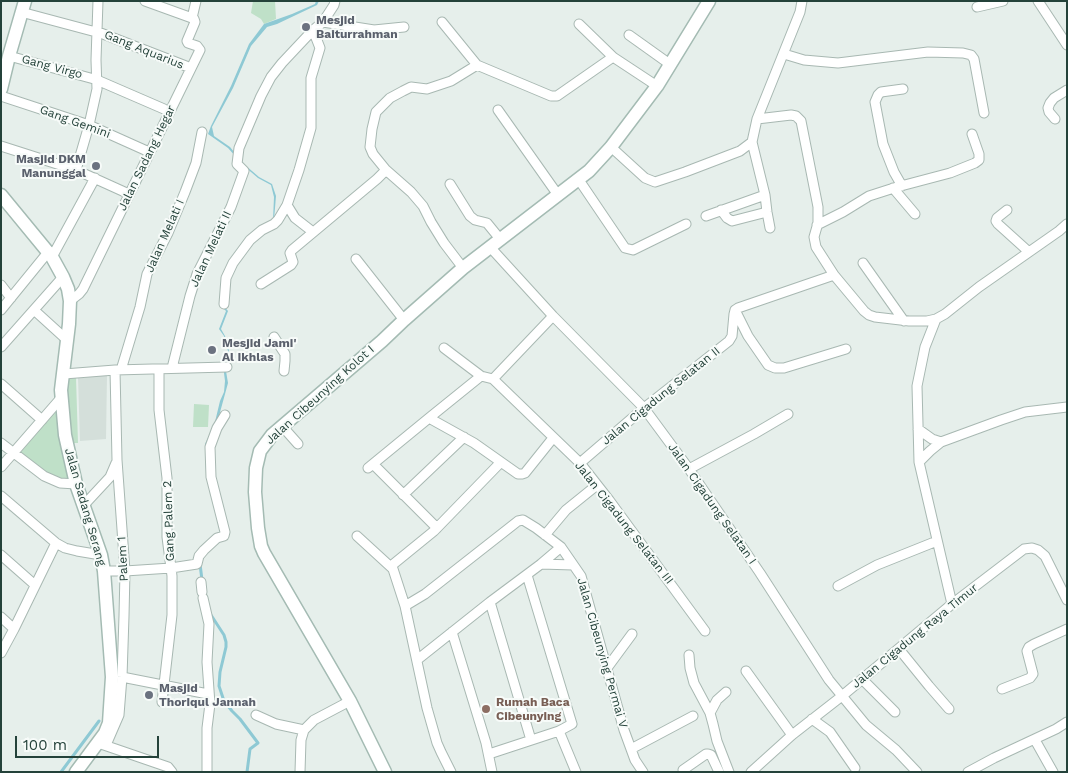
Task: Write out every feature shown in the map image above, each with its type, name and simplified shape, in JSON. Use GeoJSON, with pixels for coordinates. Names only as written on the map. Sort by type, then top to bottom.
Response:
{"type":"FeatureCollection","features":[{"type":"Feature","properties":{"kind":"street"},"geometry":{"type":"LineString","coordinates":[[76,170],[97,89],[95,79],[98,1]]}},
{"type":"Feature","properties":{"kind":"street"},"geometry":{"type":"LineString","coordinates":[[146,2],[192,18],[196,1]]}},
{"type":"Feature","properties":{"kind":"street"},"geometry":{"type":"LineString","coordinates":[[224,304],[226,278],[233,263],[250,240],[278,220],[287,205],[311,128],[311,78],[320,48],[313,30],[323,22],[335,1]]}},
{"type":"Feature","properties":{"kind":"street","name":"Jalan Cibeunying Kolot I"},"geometry":{"type":"LineString","coordinates":[[385,772],[350,701],[264,552],[258,528],[255,492],[257,458],[266,442],[282,426],[463,268],[589,170],[611,147],[657,86],[709,1]]}},
{"type":"Feature","properties":{"kind":"street"},"geometry":{"type":"LineString","coordinates":[[770,228],[766,212],[765,195],[752,142],[757,119],[784,54],[800,12],[802,1]]}},
{"type":"Feature","properties":{"kind":"street"},"geometry":{"type":"LineString","coordinates":[[977,7],[1003,1]]}},
{"type":"Feature","properties":{"kind":"street"},"geometry":{"type":"LineString","coordinates":[[1038,1],[1067,45]]}},
{"type":"Feature","properties":{"kind":"street"},"geometry":{"type":"LineString","coordinates":[[1,90],[23,7]]}},
{"type":"Feature","properties":{"kind":"street","name":"Gang Aquarius"},"geometry":{"type":"LineString","coordinates":[[23,7],[97,32],[190,68]]}},
{"type":"Feature","properties":{"kind":"street","name":"Jalan Sadang Hegar"},"geometry":{"type":"LineString","coordinates":[[70,301],[83,289],[200,50],[187,41],[195,22],[192,18]]}},
{"type":"Feature","properties":{"kind":"street"},"geometry":{"type":"LineString","coordinates":[[323,22],[374,30],[404,27]]}},
{"type":"Feature","properties":{"kind":"street"},"geometry":{"type":"LineString","coordinates":[[442,22],[477,65],[551,96],[556,96],[613,58]]}},
{"type":"Feature","properties":{"kind":"street"},"geometry":{"type":"LineString","coordinates":[[579,24],[613,58],[657,86]]}},
{"type":"Feature","properties":{"kind":"street","name":"Jalan Melati II"},"geometry":{"type":"LineString","coordinates":[[172,368],[197,274],[231,207],[244,171],[237,162],[240,148],[254,111],[271,77],[313,30]]}},
{"type":"Feature","properties":{"kind":"street"},"geometry":{"type":"LineString","coordinates":[[629,35],[671,65]]}},
{"type":"Feature","properties":{"kind":"street"},"geometry":{"type":"LineString","coordinates":[[784,54],[804,60],[838,62],[928,52],[971,55],[974,59],[984,113]]}},
{"type":"Feature","properties":{"kind":"street","name":"Gang Virgo"},"geometry":{"type":"LineString","coordinates":[[9,56],[95,79],[164,109]]}},
{"type":"Feature","properties":{"kind":"street"},"geometry":{"type":"LineString","coordinates":[[463,268],[431,222],[423,206],[411,192],[382,174],[370,146],[376,112],[390,98],[411,87],[427,89],[433,87],[456,78],[477,65]]}},
{"type":"Feature","properties":{"kind":"street"},"geometry":{"type":"LineString","coordinates":[[903,89],[881,92],[875,102],[883,144],[898,187],[915,214]]}},
{"type":"Feature","properties":{"kind":"street"},"geometry":{"type":"LineString","coordinates":[[1055,119],[1049,112],[1050,103],[1054,98],[1067,90]]}},
{"type":"Feature","properties":{"kind":"street","name":"Gang Gemini"},"geometry":{"type":"LineString","coordinates":[[1,96],[88,125],[147,151]]}},
{"type":"Feature","properties":{"kind":"street"},"geometry":{"type":"LineString","coordinates":[[498,110],[558,195]]}},
{"type":"Feature","properties":{"kind":"street"},"geometry":{"type":"LineString","coordinates":[[757,119],[791,115],[796,116],[801,121],[818,207],[814,237],[816,247],[834,276],[869,315],[928,322],[936,319],[1067,224]]}},
{"type":"Feature","properties":{"kind":"street","name":"Jalan Melati I"},"geometry":{"type":"LineString","coordinates":[[118,370],[140,307],[147,274],[168,233],[196,163],[202,132]]}},
{"type":"Feature","properties":{"kind":"street"},"geometry":{"type":"LineString","coordinates":[[817,225],[869,196],[950,173],[978,161],[979,154],[972,134]]}},
{"type":"Feature","properties":{"kind":"street"},"geometry":{"type":"LineString","coordinates":[[611,147],[645,178],[656,182],[740,151],[752,142]]}},
{"type":"Feature","properties":{"kind":"street"},"geometry":{"type":"LineString","coordinates":[[1,146],[76,170],[129,194]]}},
{"type":"Feature","properties":{"kind":"street"},"geometry":{"type":"LineString","coordinates":[[260,284],[291,264],[293,262],[290,253],[382,174]]}},
{"type":"Feature","properties":{"kind":"street"},"geometry":{"type":"LineString","coordinates":[[1,310],[50,254],[95,178]]}},
{"type":"Feature","properties":{"kind":"street"},"geometry":{"type":"LineString","coordinates":[[578,180],[625,248],[633,250],[686,224]]}},
{"type":"Feature","properties":{"kind":"street","name":"Jalan Cigadung Selatan I"},"geometry":{"type":"LineString","coordinates":[[450,184],[470,216],[475,220],[487,223],[495,243],[553,316],[644,408],[760,573],[829,680],[866,725],[896,750],[917,772]]}},
{"type":"Feature","properties":{"kind":"street","name":"Jalan Sadang Serang"},"geometry":{"type":"LineString","coordinates":[[1,195],[50,254],[63,277],[70,301],[61,398],[65,435],[76,484],[101,555],[104,571],[112,677],[109,723],[102,744],[76,772]]}},
{"type":"Feature","properties":{"kind":"street"},"geometry":{"type":"LineString","coordinates":[[706,216],[765,195]]}},
{"type":"Feature","properties":{"kind":"street"},"geometry":{"type":"LineString","coordinates":[[287,205],[295,218],[313,232]]}},
{"type":"Feature","properties":{"kind":"street"},"geometry":{"type":"LineString","coordinates":[[721,210],[732,221],[766,212]]}},
{"type":"Feature","properties":{"kind":"street"},"geometry":{"type":"LineString","coordinates":[[1007,210],[996,221],[1029,252]]}},
{"type":"Feature","properties":{"kind":"street"},"geometry":{"type":"LineString","coordinates":[[356,259],[404,320]]}},
{"type":"Feature","properties":{"kind":"street"},"geometry":{"type":"LineString","coordinates":[[863,263],[904,320]]}},
{"type":"Feature","properties":{"kind":"street"},"geometry":{"type":"LineString","coordinates":[[834,276],[735,310],[748,336],[768,365],[775,368],[784,368],[846,349]]}},
{"type":"Feature","properties":{"kind":"street"},"geometry":{"type":"LineString","coordinates":[[3,342],[63,277]]}},
{"type":"Feature","properties":{"kind":"street"},"geometry":{"type":"LineString","coordinates":[[1,286],[11,298]]}},
{"type":"Feature","properties":{"kind":"street"},"geometry":{"type":"LineString","coordinates":[[34,310],[67,340]]}},
{"type":"Feature","properties":{"kind":"street","name":"Jalan Cigadung Selatan II"},"geometry":{"type":"LineString","coordinates":[[580,463],[644,408],[729,341],[732,336],[735,310]]}},
{"type":"Feature","properties":{"kind":"street"},"geometry":{"type":"LineString","coordinates":[[444,348],[481,376],[493,379],[553,316]]}},
{"type":"Feature","properties":{"kind":"street"},"geometry":{"type":"LineString","coordinates":[[936,319],[925,346],[917,386],[919,462],[952,604]]}},
{"type":"Feature","properties":{"kind":"street"},"geometry":{"type":"LineString","coordinates":[[274,337],[285,354],[284,371]]}},
{"type":"Feature","properties":{"kind":"street"},"geometry":{"type":"LineString","coordinates":[[64,374],[118,370],[223,367]]}},
{"type":"Feature","properties":{"kind":"street","name":"Gang Palem 2"},"geometry":{"type":"LineString","coordinates":[[159,369],[159,410],[168,478],[167,537],[172,576],[172,615],[162,702]]}},
{"type":"Feature","properties":{"kind":"street","name":"Palem 1"},"geometry":{"type":"LineString","coordinates":[[102,744],[119,715],[122,677],[125,571],[117,460],[118,370]]}},
{"type":"Feature","properties":{"kind":"street"},"geometry":{"type":"LineString","coordinates":[[437,528],[370,466],[481,376]]}},
{"type":"Feature","properties":{"kind":"street","name":"Jalan Cigadung Selatan III"},"geometry":{"type":"LineString","coordinates":[[493,379],[580,463],[705,631]]}},
{"type":"Feature","properties":{"kind":"street"},"geometry":{"type":"LineString","coordinates":[[1,384],[42,420]]}},
{"type":"Feature","properties":{"kind":"street"},"geometry":{"type":"LineString","coordinates":[[1,466],[61,398]]}},
{"type":"Feature","properties":{"kind":"street"},"geometry":{"type":"LineString","coordinates":[[919,462],[941,442],[1025,412],[1067,407]]}},
{"type":"Feature","properties":{"kind":"street"},"geometry":{"type":"LineString","coordinates":[[689,470],[788,414]]}},
{"type":"Feature","properties":{"kind":"street"},"geometry":{"type":"LineString","coordinates":[[104,571],[171,568],[197,564],[199,556],[204,550],[225,532],[211,477],[210,447],[217,428],[225,415]]}},
{"type":"Feature","properties":{"kind":"street"},"geometry":{"type":"LineString","coordinates":[[429,418],[464,438],[518,474],[525,473],[553,438]]}},
{"type":"Feature","properties":{"kind":"street"},"geometry":{"type":"LineString","coordinates":[[282,426],[298,444]]}},
{"type":"Feature","properties":{"kind":"street"},"geometry":{"type":"LineString","coordinates":[[918,429],[932,439],[941,442]]}},
{"type":"Feature","properties":{"kind":"street"},"geometry":{"type":"LineString","coordinates":[[403,495],[464,438]]}},
{"type":"Feature","properties":{"kind":"street"},"geometry":{"type":"LineString","coordinates":[[1,443],[44,476],[60,483],[76,484]]}},
{"type":"Feature","properties":{"kind":"street"},"geometry":{"type":"LineString","coordinates":[[84,505],[110,477],[117,460]]}},
{"type":"Feature","properties":{"kind":"street"},"geometry":{"type":"LineString","coordinates":[[391,566],[437,528],[502,462]]}},
{"type":"Feature","properties":{"kind":"street"},"geometry":{"type":"LineString","coordinates":[[545,535],[566,510],[597,485]]}},
{"type":"Feature","properties":{"kind":"street"},"geometry":{"type":"LineString","coordinates":[[1,496],[56,543],[65,548],[101,555]]}},
{"type":"Feature","properties":{"kind":"street","name":"Jalan Cibeunying Permai V"},"geometry":{"type":"LineString","coordinates":[[406,606],[425,594],[518,521],[524,520],[561,547],[581,576],[631,749],[635,760],[643,772]]}},
{"type":"Feature","properties":{"kind":"street"},"geometry":{"type":"LineString","coordinates":[[357,536],[393,569],[406,606],[427,708],[437,743],[451,772]]}},
{"type":"Feature","properties":{"kind":"street"},"geometry":{"type":"LineString","coordinates":[[838,586],[877,565],[937,541]]}},
{"type":"Feature","properties":{"kind":"street"},"geometry":{"type":"LineString","coordinates":[[1,652],[56,543]]}},
{"type":"Feature","properties":{"kind":"street"},"geometry":{"type":"LineString","coordinates":[[417,660],[561,547]]}},
{"type":"Feature","properties":{"kind":"street","name":"Jalan Cigadung Raya Timur"},"geometry":{"type":"LineString","coordinates":[[752,771],[792,735],[952,604],[1024,549],[1038,550],[1045,556],[1067,600]]}},
{"type":"Feature","properties":{"kind":"street"},"geometry":{"type":"LineString","coordinates":[[1,555],[35,586]]}},
{"type":"Feature","properties":{"kind":"street"},"geometry":{"type":"LineString","coordinates":[[541,564],[573,565]]}},
{"type":"Feature","properties":{"kind":"street"},"geometry":{"type":"LineString","coordinates":[[489,754],[559,731],[572,724],[527,575]]}},
{"type":"Feature","properties":{"kind":"street"},"geometry":{"type":"LineString","coordinates":[[200,582],[209,624],[207,662],[210,704],[207,728],[207,772]]}},
{"type":"Feature","properties":{"kind":"street"},"geometry":{"type":"LineString","coordinates":[[490,602],[531,740]]}},
{"type":"Feature","properties":{"kind":"street"},"geometry":{"type":"LineString","coordinates":[[1,617],[14,629]]}},
{"type":"Feature","properties":{"kind":"street"},"geometry":{"type":"LineString","coordinates":[[1002,689],[1030,678],[1033,674],[1027,651],[1029,647],[1067,629]]}},
{"type":"Feature","properties":{"kind":"street"},"geometry":{"type":"LineString","coordinates":[[452,632],[489,754],[492,772]]}},
{"type":"Feature","properties":{"kind":"street"},"geometry":{"type":"LineString","coordinates":[[607,668],[632,634]]}},
{"type":"Feature","properties":{"kind":"street"},"geometry":{"type":"LineString","coordinates":[[899,649],[949,708]]}},
{"type":"Feature","properties":{"kind":"street"},"geometry":{"type":"LineString","coordinates":[[689,655],[694,683],[710,714],[717,741],[729,772]]}},
{"type":"Feature","properties":{"kind":"street"},"geometry":{"type":"LineString","coordinates":[[746,671],[792,735]]}},
{"type":"Feature","properties":{"kind":"street"},"geometry":{"type":"LineString","coordinates":[[122,677],[208,694]]}},
{"type":"Feature","properties":{"kind":"street"},"geometry":{"type":"LineString","coordinates":[[862,679],[895,712]]}},
{"type":"Feature","properties":{"kind":"street"},"geometry":{"type":"LineString","coordinates":[[710,714],[713,705],[726,692]]}},
{"type":"Feature","properties":{"kind":"street"},"geometry":{"type":"LineString","coordinates":[[300,772],[301,740],[304,730],[314,720],[350,701]]}},
{"type":"Feature","properties":{"kind":"street"},"geometry":{"type":"LineString","coordinates":[[256,715],[273,723],[304,730]]}},
{"type":"Feature","properties":{"kind":"street"},"geometry":{"type":"LineString","coordinates":[[631,749],[693,716]]}},
{"type":"Feature","properties":{"kind":"street"},"geometry":{"type":"LineString","coordinates":[[812,719],[830,732],[855,768]]}},
{"type":"Feature","properties":{"kind":"street"},"geometry":{"type":"LineString","coordinates":[[968,772],[1067,722]]}},
{"type":"Feature","properties":{"kind":"street"},"geometry":{"type":"LineString","coordinates":[[559,731],[576,772]]}},
{"type":"Feature","properties":{"kind":"street"},"geometry":{"type":"LineString","coordinates":[[1034,740],[1053,772]]}},
{"type":"Feature","properties":{"kind":"street"},"geometry":{"type":"LineString","coordinates":[[102,744],[168,767],[172,772]]}},
{"type":"Feature","properties":{"kind":"street"},"geometry":{"type":"LineString","coordinates":[[683,770],[708,754],[711,755],[719,772]]}},
{"type":"Feature","properties":{"kind":"shaded area"},"geometry":{"type":"Polygon","coordinates":[[[107,375],[106,439],[80,441],[78,378],[107,375]]]}},
{"type":"Feature","properties":{"kind":"green space"},"geometry":{"type":"Polygon","coordinates":[[[253,1],[275,1],[276,19],[264,24],[261,19],[251,13],[253,1]]]}},
{"type":"Feature","properties":{"kind":"green space"},"geometry":{"type":"Polygon","coordinates":[[[76,377],[78,443],[71,443],[65,416],[67,378],[76,377]]]}},
{"type":"Feature","properties":{"kind":"green space"},"geometry":{"type":"Polygon","coordinates":[[[60,404],[73,481],[61,481],[47,476],[16,452],[60,404]]]}},
{"type":"Feature","properties":{"kind":"green space"},"geometry":{"type":"Polygon","coordinates":[[[194,404],[209,405],[208,427],[193,427],[194,404]]]}},
{"type":"Feature","properties":{"kind":"water"},"geometry":{"type":"Polygon","coordinates":[[[316,1],[319,1],[317,5],[267,27],[251,46],[233,88],[212,127],[214,136],[230,147],[245,165],[259,177],[272,184],[276,196],[274,220],[253,234],[233,260],[224,277],[222,304],[228,311],[221,329],[225,336],[230,357],[225,365],[228,383],[216,427],[207,445],[209,469],[223,536],[209,552],[206,550],[220,533],[206,470],[205,444],[214,426],[224,392],[223,365],[228,356],[224,336],[219,329],[226,311],[220,305],[223,276],[231,259],[253,233],[273,220],[274,197],[271,185],[258,178],[244,166],[228,148],[208,134],[249,44],[264,24],[315,4],[316,1]]]}},
{"type":"Feature","properties":{"kind":"waterway"},"geometry":{"type":"LineString","coordinates":[[200,564],[202,580]]}},
{"type":"Feature","properties":{"kind":"waterway"},"geometry":{"type":"LineString","coordinates":[[211,615],[224,635],[226,642],[219,686],[224,701],[258,743],[250,749],[247,772]]}},
{"type":"Feature","properties":{"kind":"waterway"},"geometry":{"type":"LineString","coordinates":[[61,772],[99,721]]}},
{"type":"Feature","properties":{"kind":"place","name":"Mesjid Baiturrahman"},"geometry":{"type":"Point","coordinates":[306,27]}},
{"type":"Feature","properties":{"kind":"place","name":"Masjid DKM Manunggal"},"geometry":{"type":"Point","coordinates":[96,166]}},
{"type":"Feature","properties":{"kind":"place","name":"Mesjid Jami' Al Ikhlas"},"geometry":{"type":"Point","coordinates":[212,350]}},
{"type":"Feature","properties":{"kind":"place","name":"Masjid Thoriqul Jannah"},"geometry":{"type":"Point","coordinates":[149,695]}},
{"type":"Feature","properties":{"kind":"place","name":"Rumah Baca Cibeunying"},"geometry":{"type":"Point","coordinates":[486,709]}}]}
